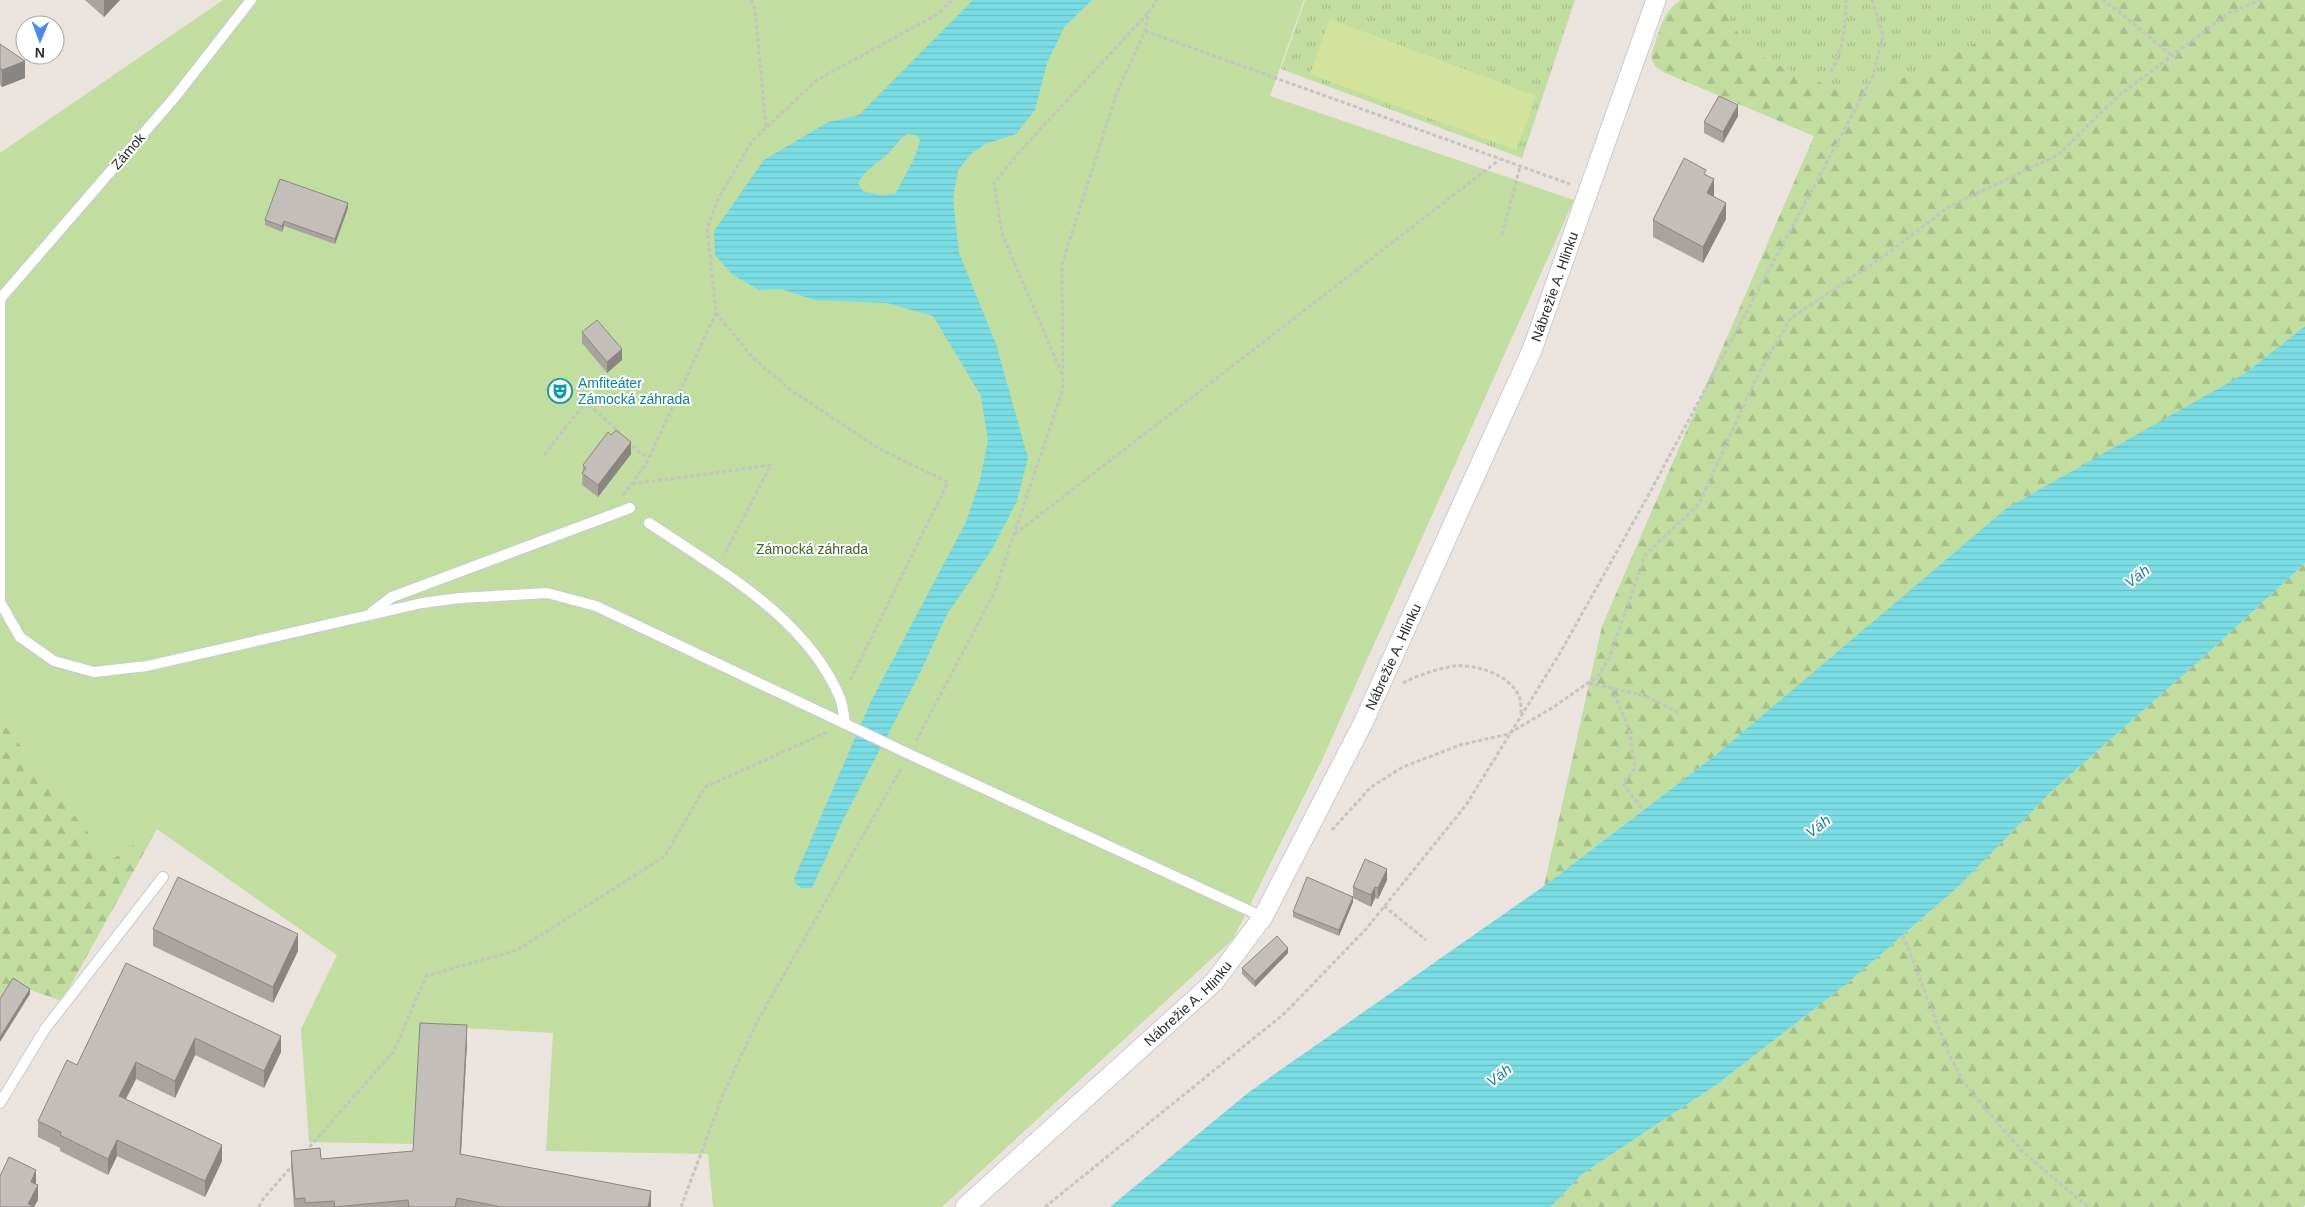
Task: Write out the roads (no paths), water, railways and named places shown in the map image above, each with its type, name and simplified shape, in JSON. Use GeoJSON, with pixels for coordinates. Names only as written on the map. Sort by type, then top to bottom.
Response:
{"type":"FeatureCollection","features":[{"type":"Feature","properties":{"kind":"street","name":"Nábrežie A. Hlinku"},"geometry":{"type":"LineString","coordinates":[[965,1207],[1214,982],[1263,917],[1375,696],[1532,350],[1656,0]]}},
{"type":"Feature","properties":{"kind":"lane","name":"Zámok"},"geometry":{"type":"LineString","coordinates":[[0,299],[175,97],[251,0]]}},
{"type":"Feature","properties":{"kind":"lane"},"geometry":{"type":"LineString","coordinates":[[0,299],[0,598]]}},
{"type":"Feature","properties":{"kind":"lane"},"geometry":{"type":"LineString","coordinates":[[367,616],[392,597],[630,508]]}},
{"type":"Feature","properties":{"kind":"lane"},"geometry":{"type":"LineString","coordinates":[[649,523],[716,568],[776,613],[817,657],[841,699],[849,726]]}},
{"type":"Feature","properties":{"kind":"lane"},"geometry":{"type":"LineString","coordinates":[[0,602],[20,637],[54,661],[94,672],[147,666],[422,603],[460,598],[548,593],[596,606],[909,754],[1263,917]]}},
{"type":"Feature","properties":{"kind":"lane"},"geometry":{"type":"LineString","coordinates":[[0,1103],[45,1029],[163,877]]}},
{"type":"Feature","properties":{"kind":"water"},"geometry":{"type":"Polygon","coordinates":[[[973,0],[1092,0],[1065,26],[1047,63],[1035,110],[1016,134],[986,144],[972,153],[958,170],[953,199],[959,253],[996,344],[1028,458],[1017,501],[991,551],[947,614],[921,671],[844,818],[812,888],[801,888],[793,881],[871,701],[966,522],[980,480],[988,441],[981,396],[933,316],[887,303],[815,300],[781,289],[759,290],[733,275],[715,255],[714,231],[764,160],[828,122],[859,115],[973,0]],[[907,134],[904,136],[867,172],[858,183],[863,191],[879,195],[895,194],[916,154],[920,139],[916,135],[907,134]]]}},
{"type":"Feature","properties":{"kind":"water","name":"Váh"},"geometry":{"type":"Polygon","coordinates":[[[2305,326],[2305,563],[2207,654],[2052,791],[1959,886],[1849,982],[1719,1083],[1582,1174],[1551,1207],[1110,1207],[1249,1092],[1544,886],[1717,754],[2007,508],[2244,374],[2305,326]]]}},
{"type":"Feature","properties":{"kind":"place","name":"Amfiteáter Zámocká záhrada"},"geometry":{"type":"Point","coordinates":[560,391]}},
{"type":"Feature","properties":{"kind":"park label","name":"Zámocká záhrada"},"geometry":{"type":"Point","coordinates":[812,549]}}]}
